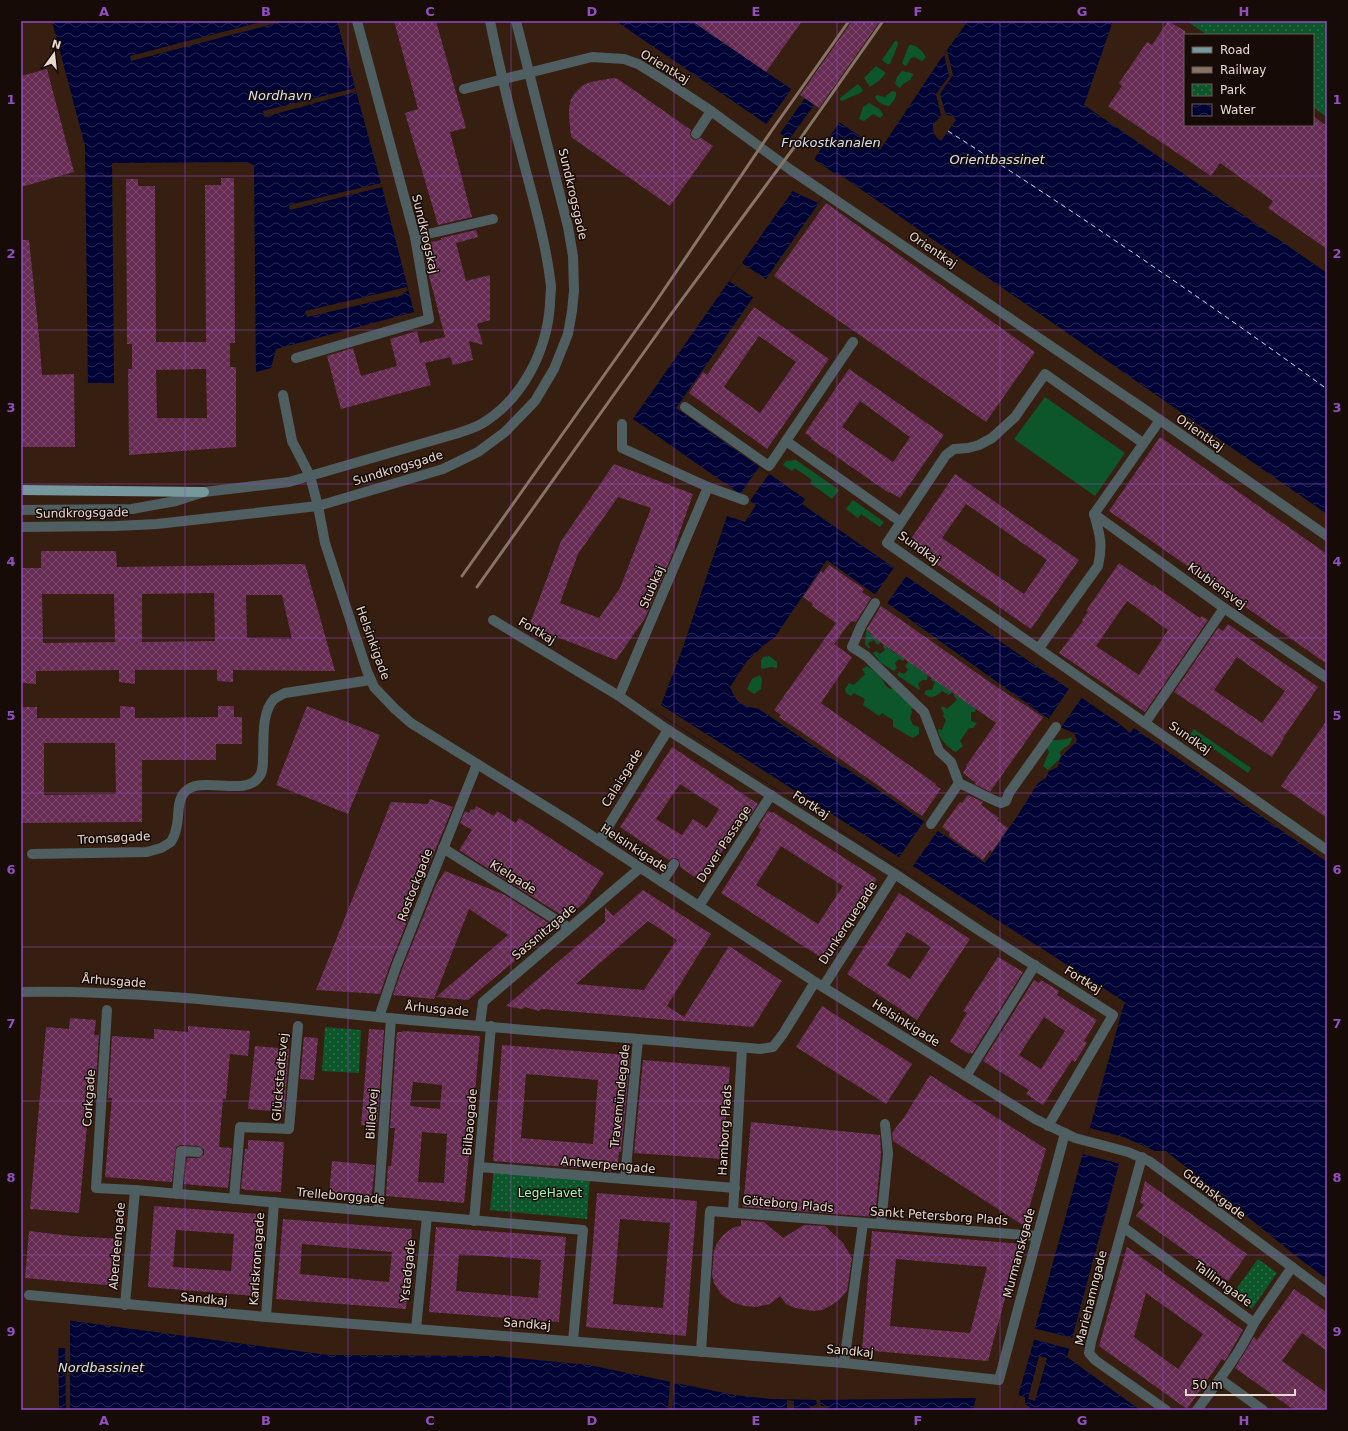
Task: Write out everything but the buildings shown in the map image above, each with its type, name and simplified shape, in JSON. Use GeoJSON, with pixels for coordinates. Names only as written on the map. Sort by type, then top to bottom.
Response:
{"type":"FeatureCollection","features":[{"type":"Feature","properties":{"kind":"main road"},"geometry":{"type":"LineString","coordinates":[[21,490],[204,492]]}},
{"type":"Feature","properties":{"kind":"street","name":"Sundkrogskaj"},"geometry":{"type":"LineString","coordinates":[[296,358],[429,319],[414,237],[356,21]]}},
{"type":"Feature","properties":{"kind":"street","name":"Sundkrogsgade"},"geometry":{"type":"LineString","coordinates":[[21,510],[132,509],[176,501],[204,492],[288,482],[455,434],[481,424],[493,416],[511,400],[526,380],[541,349],[549,320],[551,287],[545,252],[490,21]]}},
{"type":"Feature","properties":{"kind":"street","name":"Sundkrogsgade"},"geometry":{"type":"LineString","coordinates":[[21,527],[157,524],[318,506],[443,469],[478,452],[505,432],[535,401],[554,369],[568,334],[574,291],[573,256],[568,227],[516,21]]}},
{"type":"Feature","properties":{"kind":"street","name":"Orientkaj"},"geometry":{"type":"LineString","coordinates":[[464,89],[529,74],[592,57],[624,59],[638,64],[711,111],[800,176],[1160,420],[1327,536]]}},
{"type":"Feature","properties":{"kind":"street"},"geometry":{"type":"LineString","coordinates":[[696,134],[711,111]]}},
{"type":"Feature","properties":{"kind":"street"},"geometry":{"type":"LineString","coordinates":[[414,237],[494,219]]}},
{"type":"Feature","properties":{"kind":"street"},"geometry":{"type":"LineString","coordinates":[[685,407],[768,466],[853,342]]}},
{"type":"Feature","properties":{"kind":"street","name":"Sundkaj"},"geometry":{"type":"LineString","coordinates":[[1143,443],[1045,374],[1015,417],[992,438],[979,445],[968,448],[954,449],[946,455],[887,543],[1327,850]]}},
{"type":"Feature","properties":{"kind":"street","name":"Helsinkigade"},"geometry":{"type":"LineString","coordinates":[[283,395],[292,440],[310,476],[318,506],[325,543],[371,680],[374,687],[395,709],[411,723],[599,840],[819,984],[1048,1126],[1075,1138]]}},
{"type":"Feature","properties":{"kind":"street"},"geometry":{"type":"LineString","coordinates":[[1039,648],[1098,566],[1102,552],[1101,539],[1094,514],[1160,420]]}},
{"type":"Feature","properties":{"kind":"street"},"geometry":{"type":"LineString","coordinates":[[622,424],[622,448],[708,487],[744,500]]}},
{"type":"Feature","properties":{"kind":"street"},"geometry":{"type":"LineString","coordinates":[[786,441],[901,522]]}},
{"type":"Feature","properties":{"kind":"street","name":"Stubkaj"},"geometry":{"type":"LineString","coordinates":[[619,696],[708,487]]}},
{"type":"Feature","properties":{"kind":"street","name":"Klubiensvej"},"geometry":{"type":"LineString","coordinates":[[1094,514],[1224,608],[1327,678]]}},
{"type":"Feature","properties":{"kind":"street"},"geometry":{"type":"LineString","coordinates":[[876,603],[861,626],[852,647],[866,656],[924,712],[939,751],[951,762],[959,783],[975,790],[988,799],[1001,804],[1006,801],[1009,793],[1056,727]]}},
{"type":"Feature","properties":{"kind":"street"},"geometry":{"type":"LineString","coordinates":[[1145,723],[1224,608]]}},
{"type":"Feature","properties":{"kind":"street","name":"Fortkaj"},"geometry":{"type":"LineString","coordinates":[[493,620],[619,696],[668,730],[1113,1015],[1048,1126]]}},
{"type":"Feature","properties":{"kind":"street","name":"Tromsøgade"},"geometry":{"type":"LineString","coordinates":[[32,854],[147,852],[166,845],[171,842],[175,834],[180,801],[188,788],[197,786],[246,785],[254,783],[260,777],[263,768],[266,718],[269,707],[275,698],[285,693],[371,680]]}},
{"type":"Feature","properties":{"kind":"street","name":"Calaisgade"},"geometry":{"type":"LineString","coordinates":[[599,840],[668,730]]}},
{"type":"Feature","properties":{"kind":"street","name":"Rostockgade"},"geometry":{"type":"LineString","coordinates":[[379,1017],[396,967],[477,764]]}},
{"type":"Feature","properties":{"kind":"street"},"geometry":{"type":"LineString","coordinates":[[931,824],[959,783]]}},
{"type":"Feature","properties":{"kind":"street","name":"Dover Passage"},"geometry":{"type":"LineString","coordinates":[[699,906],[771,795]]}},
{"type":"Feature","properties":{"kind":"street","name":"Kielgade"},"geometry":{"type":"LineString","coordinates":[[443,848],[569,928]]}},
{"type":"Feature","properties":{"kind":"street"},"geometry":{"type":"LineString","coordinates":[[662,882],[674,864]]}},
{"type":"Feature","properties":{"kind":"street","name":"Sassnitzgade"},"geometry":{"type":"LineString","coordinates":[[480,1026],[483,1002],[640,868]]}},
{"type":"Feature","properties":{"kind":"street","name":"Dunkerquegade"},"geometry":{"type":"LineString","coordinates":[[819,984],[895,874]]}},
{"type":"Feature","properties":{"kind":"street"},"geometry":{"type":"LineString","coordinates":[[966,1076],[1035,966]]}},
{"type":"Feature","properties":{"kind":"street","name":"Århusgade"},"geometry":{"type":"LineString","coordinates":[[21,992],[67,991],[274,1006],[480,1026],[760,1049],[773,1047],[784,1034],[819,984]]}},
{"type":"Feature","properties":{"kind":"street","name":"Corkgade"},"geometry":{"type":"LineString","coordinates":[[96,1188],[108,1010]]}},
{"type":"Feature","properties":{"kind":"street","name":"Billedvej"},"geometry":{"type":"LineString","coordinates":[[378,1212],[391,1018]]}},
{"type":"Feature","properties":{"kind":"street","name":"Glückstadtsvej"},"geometry":{"type":"LineString","coordinates":[[234,1199],[240,1127],[289,1129],[298,1026]]}},
{"type":"Feature","properties":{"kind":"street","name":"Bilbaogade"},"geometry":{"type":"LineString","coordinates":[[474,1221],[491,1026]]}},
{"type":"Feature","properties":{"kind":"street","name":"Travemündegade"},"geometry":{"type":"LineString","coordinates":[[624,1179],[638,1039]]}},
{"type":"Feature","properties":{"kind":"street","name":"Hamborg Plads"},"geometry":{"type":"LineString","coordinates":[[733,1213],[742,1048]]}},
{"type":"Feature","properties":{"kind":"street"},"geometry":{"type":"LineString","coordinates":[[881,1224],[888,1154],[885,1124]]}},
{"type":"Feature","properties":{"kind":"street","name":"Murmanskgade"},"geometry":{"type":"LineString","coordinates":[[999,1380],[1065,1133]]}},
{"type":"Feature","properties":{"kind":"street","name":"Gdanskgade"},"geometry":{"type":"LineString","coordinates":[[1075,1138],[1142,1157],[1327,1293]]}},
{"type":"Feature","properties":{"kind":"street"},"geometry":{"type":"LineString","coordinates":[[177,1194],[181,1151],[198,1152]]}},
{"type":"Feature","properties":{"kind":"street","name":"Mariehamngade"},"geometry":{"type":"LineString","coordinates":[[1142,1157],[1091,1342],[1090,1353],[1095,1360],[1166,1410]]}},
{"type":"Feature","properties":{"kind":"street","name":"Antwerpengade"},"geometry":{"type":"LineString","coordinates":[[479,1167],[735,1188]]}},
{"type":"Feature","properties":{"kind":"street","name":"Trelleborggade"},"geometry":{"type":"LineString","coordinates":[[96,1188],[135,1190],[583,1230],[573,1341]]}},
{"type":"Feature","properties":{"kind":"street","name":"Aberdeengade"},"geometry":{"type":"LineString","coordinates":[[125,1305],[135,1190]]}},
{"type":"Feature","properties":{"kind":"street","name":"Karlskronagade"},"geometry":{"type":"LineString","coordinates":[[266,1317],[274,1202]]}},
{"type":"Feature","properties":{"kind":"street","name":"Göteborg Plads"},"geometry":{"type":"LineString","coordinates":[[700,1352],[710,1211],[863,1223]]}},
{"type":"Feature","properties":{"kind":"street","name":"Ystadgade"},"geometry":{"type":"LineString","coordinates":[[416,1329],[427,1216]]}},
{"type":"Feature","properties":{"kind":"street"},"geometry":{"type":"LineString","coordinates":[[844,1363],[863,1223]]}},
{"type":"Feature","properties":{"kind":"street","name":"Sankt Petersborg Plads"},"geometry":{"type":"LineString","coordinates":[[863,1223],[1037,1236]]}},
{"type":"Feature","properties":{"kind":"street","name":"Tallinngade"},"geometry":{"type":"LineString","coordinates":[[1123,1227],[1254,1322],[1292,1267]]}},
{"type":"Feature","properties":{"kind":"street","name":"Sandkaj"},"geometry":{"type":"LineString","coordinates":[[29,1295],[266,1317],[844,1363],[999,1380]]}},
{"type":"Feature","properties":{"kind":"street"},"geometry":{"type":"LineString","coordinates":[[1197,1410],[1220,1379],[1254,1322]]}},
{"type":"Feature","properties":{"kind":"street"},"geometry":{"type":"LineString","coordinates":[[1220,1379],[1263,1410]]}},
{"type":"Feature","properties":{"kind":"green space"},"geometry":{"type":"Polygon","coordinates":[[[1187,21],[1327,21],[1327,117],[1314,108],[1314,34],[1206,34],[1187,21]]]}},
{"type":"Feature","properties":{"kind":"green space"},"geometry":{"type":"Polygon","coordinates":[[[895,41],[897,41],[898,44],[890,64],[887,64],[882,60],[895,41]]]}},
{"type":"Feature","properties":{"kind":"green space"},"geometry":{"type":"Polygon","coordinates":[[[909,45],[919,48],[926,57],[922,61],[914,57],[911,58],[905,66],[902,63],[909,45]]]}},
{"type":"Feature","properties":{"kind":"green space"},"geometry":{"type":"Polygon","coordinates":[[[876,66],[886,73],[880,80],[870,87],[864,78],[876,66]]]}},
{"type":"Feature","properties":{"kind":"green space"},"geometry":{"type":"Polygon","coordinates":[[[902,71],[912,73],[913,75],[910,80],[903,84],[900,88],[895,84],[897,77],[902,71]]]}},
{"type":"Feature","properties":{"kind":"green space"},"geometry":{"type":"Polygon","coordinates":[[[858,84],[863,90],[862,92],[842,101],[840,100],[840,98],[858,84]]]}},
{"type":"Feature","properties":{"kind":"green space"},"geometry":{"type":"Polygon","coordinates":[[[892,91],[896,92],[896,96],[889,106],[881,103],[875,97],[877,95],[885,97],[892,91]]]}},
{"type":"Feature","properties":{"kind":"green space"},"geometry":{"type":"Polygon","coordinates":[[[869,103],[879,109],[883,114],[882,116],[880,118],[873,114],[864,121],[859,119],[863,107],[869,103]]]}},
{"type":"Feature","properties":{"kind":"green space"},"geometry":{"type":"Polygon","coordinates":[[[1045,397],[1125,453],[1095,496],[1014,439],[1045,397]]]}},
{"type":"Feature","properties":{"kind":"green space"},"geometry":{"type":"Polygon","coordinates":[[[796,460],[839,490],[832,499],[810,483],[812,480],[795,468],[792,471],[783,465],[786,461],[796,460]]]}},
{"type":"Feature","properties":{"kind":"green space"},"geometry":{"type":"Polygon","coordinates":[[[853,500],[884,522],[880,527],[861,514],[858,518],[846,509],[853,500]]]}},
{"type":"Feature","properties":{"kind":"green space"},"geometry":{"type":"Polygon","coordinates":[[[866,630],[882,642],[877,645],[874,640],[868,643],[869,649],[865,644],[866,630]]]}},
{"type":"Feature","properties":{"kind":"green space"},"geometry":{"type":"Polygon","coordinates":[[[885,644],[893,652],[905,658],[903,661],[899,659],[895,663],[897,668],[894,671],[881,663],[873,653],[876,651],[880,654],[885,650],[883,646],[885,644]]]}},
{"type":"Feature","properties":{"kind":"green space"},"geometry":{"type":"Polygon","coordinates":[[[769,656],[777,662],[777,668],[761,668],[761,661],[763,657],[769,656]]]}},
{"type":"Feature","properties":{"kind":"green space"},"geometry":{"type":"Polygon","coordinates":[[[909,661],[928,674],[927,680],[922,680],[918,684],[920,688],[919,690],[897,675],[899,672],[904,674],[908,670],[905,666],[909,661]]]}},
{"type":"Feature","properties":{"kind":"green space"},"geometry":{"type":"Polygon","coordinates":[[[867,666],[880,677],[885,685],[890,689],[893,688],[916,709],[911,709],[912,712],[910,718],[913,725],[919,727],[919,734],[913,738],[893,727],[893,720],[882,713],[879,716],[863,705],[865,699],[854,693],[851,696],[846,693],[845,689],[849,683],[854,685],[865,674],[862,669],[867,666]]]}},
{"type":"Feature","properties":{"kind":"green space"},"geometry":{"type":"Polygon","coordinates":[[[760,675],[762,679],[761,689],[754,694],[747,689],[752,679],[760,675]]]}},
{"type":"Feature","properties":{"kind":"green space"},"geometry":{"type":"Polygon","coordinates":[[[932,676],[953,691],[949,695],[942,691],[934,697],[924,694],[927,690],[932,690],[935,682],[931,680],[932,676]]]}},
{"type":"Feature","properties":{"kind":"green space"},"geometry":{"type":"Polygon","coordinates":[[[955,693],[976,708],[975,712],[971,712],[971,721],[977,723],[973,728],[969,728],[960,741],[963,746],[956,752],[944,742],[938,732],[938,729],[942,730],[946,720],[943,716],[944,713],[941,708],[943,706],[947,709],[957,700],[954,696],[955,693]]]}},
{"type":"Feature","properties":{"kind":"green space"},"geometry":{"type":"Polygon","coordinates":[[[1194,729],[1251,768],[1248,773],[1211,747],[1206,754],[1186,740],[1194,729]]]}},
{"type":"Feature","properties":{"kind":"green space"},"geometry":{"type":"Polygon","coordinates":[[[1071,737],[1072,739],[1070,743],[1060,752],[1061,758],[1048,770],[1043,766],[1049,752],[1046,746],[1049,741],[1071,737]]]}},
{"type":"Feature","properties":{"kind":"green space"},"geometry":{"type":"Polygon","coordinates":[[[325,1027],[361,1030],[359,1073],[322,1071],[325,1027]]]}},
{"type":"Feature","properties":{"kind":"green space","name":"LegeHavet"},"geometry":{"type":"Polygon","coordinates":[[[494,1166],[590,1175],[587,1219],[490,1210],[494,1166]]]}},
{"type":"Feature","properties":{"kind":"green space"},"geometry":{"type":"Polygon","coordinates":[[[1258,1259],[1277,1273],[1252,1309],[1232,1295],[1258,1259]]]}},
{"type":"Feature","properties":{"kind":"water","name":"Nordhavn"},"geometry":{"type":"Polygon","coordinates":[[[52,21],[337,21],[414,312],[276,349],[271,368],[256,372],[254,165],[247,162],[112,163],[114,383],[88,383],[85,146],[52,21]]]}},
{"type":"Feature","properties":{"kind":"water"},"geometry":{"type":"Polygon","coordinates":[[[616,21],[692,21],[880,150],[944,54],[968,21],[1113,21],[1084,105],[1327,273],[1327,514],[839,174],[676,408],[805,499],[802,504],[1121,725],[1130,733],[1134,728],[1327,862],[1327,1279],[1301,1260],[1166,1151],[1155,1151],[1126,1138],[1067,1357],[1140,1410],[1014,1410],[1122,1011],[651,709],[727,516],[745,522],[756,505],[633,419],[816,158],[616,21]],[[827,560],[775,637],[747,661],[730,687],[735,698],[740,703],[759,709],[985,863],[1038,783],[1046,778],[1049,771],[1058,767],[1060,758],[1077,741],[1074,733],[1060,727],[827,560]]]}},
{"type":"Feature","properties":{"kind":"water","name":"Nordbassinet"},"geometry":{"type":"Polygon","coordinates":[[[58,1319],[328,1355],[496,1356],[589,1365],[734,1395],[771,1399],[816,1400],[976,1398],[973,1410],[59,1410],[58,1319]]]}},
{"type":"Feature","properties":{"kind":"pier"},"geometry":{"type":"Polygon","coordinates":[[[265,21],[285,21],[131,61],[130,56],[265,21]]]}},
{"type":"Feature","properties":{"kind":"pier"},"geometry":{"type":"Polygon","coordinates":[[[947,50],[953,75],[940,94],[946,115],[953,116],[956,120],[941,141],[936,137],[933,131],[933,124],[941,116],[936,94],[949,76],[944,54],[947,50]]]}},
{"type":"Feature","properties":{"kind":"pier"},"geometry":{"type":"Polygon","coordinates":[[[355,88],[356,92],[264,117],[263,111],[355,88]]]}},
{"type":"Feature","properties":{"kind":"pier"},"geometry":{"type":"Polygon","coordinates":[[[792,88],[823,108],[822,110],[840,122],[814,159],[788,141],[814,105],[805,98],[779,135],[765,126],[792,88]]]}},
{"type":"Feature","properties":{"kind":"pier"},"geometry":{"type":"Polygon","coordinates":[[[814,159],[838,176],[818,203],[792,191],[814,159]]]}},
{"type":"Feature","properties":{"kind":"pier"},"geometry":{"type":"Polygon","coordinates":[[[381,183],[382,187],[290,210],[289,205],[381,183]]]}},
{"type":"Feature","properties":{"kind":"pier"},"geometry":{"type":"Polygon","coordinates":[[[742,263],[767,280],[754,298],[729,281],[742,263]]]}},
{"type":"Feature","properties":{"kind":"pier"},"geometry":{"type":"Polygon","coordinates":[[[407,287],[408,291],[403,293],[403,295],[307,317],[305,311],[407,287]]]}},
{"type":"Feature","properties":{"kind":"pier"},"geometry":{"type":"Polygon","coordinates":[[[759,467],[769,474],[750,501],[740,494],[759,467]]]}},
{"type":"Feature","properties":{"kind":"pier"},"geometry":{"type":"Polygon","coordinates":[[[725,515],[727,516],[682,650],[661,705],[899,857],[925,820],[939,829],[913,866],[1125,1002],[1122,1011],[650,708],[657,690],[646,688],[643,683],[643,677],[648,671],[653,669],[660,668],[664,670],[725,515]]]}},
{"type":"Feature","properties":{"kind":"pier"},"geometry":{"type":"Polygon","coordinates":[[[895,566],[907,575],[886,605],[874,596],[895,566]]]}},
{"type":"Feature","properties":{"kind":"pier"},"geometry":{"type":"Polygon","coordinates":[[[1070,687],[1083,696],[1060,729],[1048,720],[1070,687]]]}},
{"type":"Feature","properties":{"kind":"pier"},"geometry":{"type":"Polygon","coordinates":[[[1090,1128],[1127,1138],[1120,1164],[1083,1154],[1090,1128]]]}},
{"type":"Feature","properties":{"kind":"pier"},"geometry":{"type":"Polygon","coordinates":[[[57,1318],[70,1320],[70,1410],[66,1410],[65,1348],[57,1348],[57,1318]]]}},
{"type":"Feature","properties":{"kind":"pier"},"geometry":{"type":"Polygon","coordinates":[[[1033,1328],[1073,1338],[1070,1349],[1032,1339],[1033,1328]]]}},
{"type":"Feature","properties":{"kind":"pier"},"geometry":{"type":"Polygon","coordinates":[[[1039,1356],[1047,1358],[1035,1401],[1028,1399],[1039,1356]]]}},
{"type":"Feature","properties":{"kind":"pier"},"geometry":{"type":"Polygon","coordinates":[[[670,1380],[675,1381],[672,1410],[668,1410],[670,1380]]]}},
{"type":"Feature","properties":{"kind":"pier"},"geometry":{"type":"Polygon","coordinates":[[[1018,1395],[1025,1397],[1025,1404],[1031,1408],[1027,1410],[1014,1410],[1018,1395]]]}},
{"type":"Feature","properties":{"kind":"pier"},"geometry":{"type":"Polygon","coordinates":[[[787,1400],[794,1401],[794,1410],[787,1410],[787,1400]]]}},
{"type":"Feature","properties":{"kind":"pier"},"geometry":{"type":"Polygon","coordinates":[[[816,1400],[820,1400],[821,1406],[828,1406],[828,1410],[810,1410],[810,1406],[817,1406],[816,1400]]]}},
{"type":"Feature","properties":{"kind":"ferry route"},"geometry":{"type":"LineString","coordinates":[[948,131],[1139,257],[1234,322],[1327,389]]}},
{"type":"Feature","properties":{"kind":"railway"},"geometry":{"type":"LineString","coordinates":[[462,576],[653,306],[772,130],[849,21]]}},
{"type":"Feature","properties":{"kind":"railway"},"geometry":{"type":"LineString","coordinates":[[477,587],[669,317],[798,142],[883,21]]}},
{"type":"Feature","properties":{"kind":"water label","name":"Frokostkanalen"},"geometry":{"type":"Point","coordinates":[831,142]}},
{"type":"Feature","properties":{"kind":"water label","name":"Orientbassinet"},"geometry":{"type":"Point","coordinates":[997,159]}}]}
